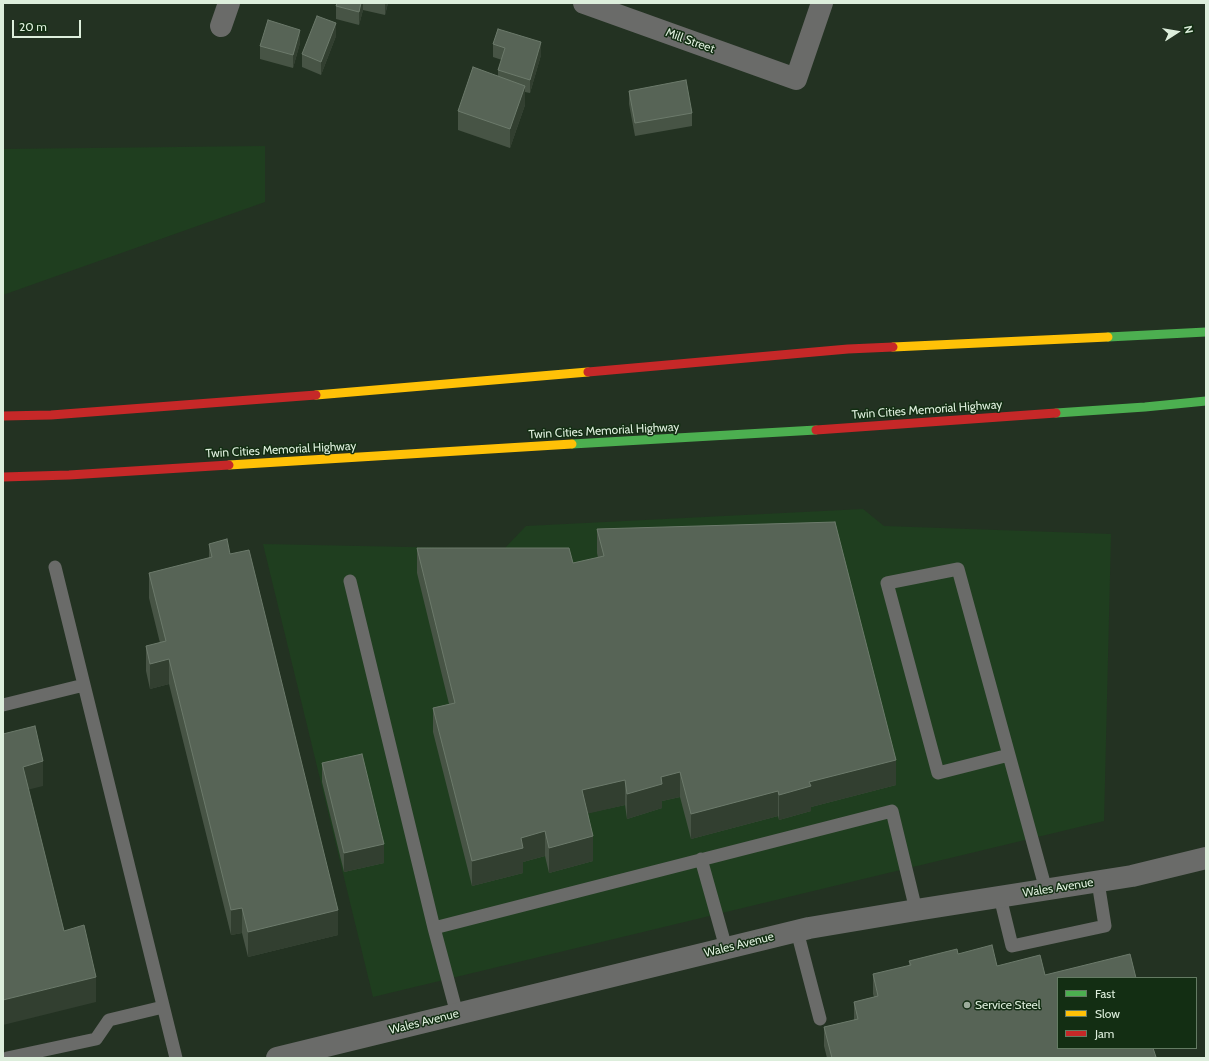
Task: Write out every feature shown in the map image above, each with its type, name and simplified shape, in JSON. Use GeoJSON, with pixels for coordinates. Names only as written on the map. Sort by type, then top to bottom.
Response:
{"type":"FeatureCollection","features":[{"type":"Feature","properties":{"kind":"main road"},"geometry":{"type":"LineString","coordinates":[[3,416],[59,414],[294,397],[848,349],[1145,336],[1203,332]]}},
{"type":"Feature","properties":{"kind":"main road","name":"Twin Cities Memorial Highway"},"geometry":{"type":"LineString","coordinates":[[3,477],[77,474],[819,430],[1206,401]]}},
{"type":"Feature","properties":{"kind":"street"},"geometry":{"type":"LineString","coordinates":[[221,26],[229,3]]}},
{"type":"Feature","properties":{"kind":"street","name":"Mill Street"},"geometry":{"type":"LineString","coordinates":[[584,3],[796,79],[822,3]]}},
{"type":"Feature","properties":{"kind":"street","name":"Wales Avenue"},"geometry":{"type":"LineString","coordinates":[[288,1057],[797,931],[916,910],[1132,876],[1206,858]]}},
{"type":"Feature","properties":{"kind":"lane"},"geometry":{"type":"LineString","coordinates":[[55,567],[176,1058]]}},
{"type":"Feature","properties":{"kind":"lane"},"geometry":{"type":"LineString","coordinates":[[1009,755],[938,773],[887,583],[958,569],[1009,755],[1046,890]]}},
{"type":"Feature","properties":{"kind":"lane"},"geometry":{"type":"LineString","coordinates":[[350,581],[434,928],[457,1014]]}},
{"type":"Feature","properties":{"kind":"lane"},"geometry":{"type":"LineString","coordinates":[[3,705],[84,685]]}},
{"type":"Feature","properties":{"kind":"lane"},"geometry":{"type":"LineString","coordinates":[[434,928],[892,811],[916,910]]}},
{"type":"Feature","properties":{"kind":"lane"},"geometry":{"type":"LineString","coordinates":[[701,859],[726,948]]}},
{"type":"Feature","properties":{"kind":"lane"},"geometry":{"type":"LineString","coordinates":[[1000,897],[1012,946],[1105,926],[1098,882]]}},
{"type":"Feature","properties":{"kind":"lane"},"geometry":{"type":"LineString","coordinates":[[797,931],[820,1019]]}},
{"type":"Feature","properties":{"kind":"lane"},"geometry":{"type":"LineString","coordinates":[[7,1058],[96,1039],[109,1020],[163,1007]]}},
{"type":"Feature","properties":{"kind":"shaded area"},"geometry":{"type":"Polygon","coordinates":[[[265,146],[265,202],[3,295],[3,149],[265,146]]]}},
{"type":"Feature","properties":{"kind":"shaded area"},"geometry":{"type":"Polygon","coordinates":[[[863,509],[884,526],[1111,534],[1104,821],[373,997],[263,544],[504,549],[526,526],[863,509]]]}},
{"type":"Feature","properties":{"kind":"building"},"geometry":{"type":"Polygon","coordinates":[[[337,3],[361,3],[359,12],[336,6],[337,3]]]}},
{"type":"Feature","properties":{"kind":"building"},"geometry":{"type":"Polygon","coordinates":[[[317,16],[336,23],[321,62],[302,54],[317,16]]]}},
{"type":"Feature","properties":{"kind":"building"},"geometry":{"type":"Polygon","coordinates":[[[268,20],[300,30],[293,55],[260,46],[268,20]]]}},
{"type":"Feature","properties":{"kind":"building"},"geometry":{"type":"Polygon","coordinates":[[[498,29],[541,42],[530,80],[498,70],[505,48],[493,44],[498,29]]]}},
{"type":"Feature","properties":{"kind":"building"},"geometry":{"type":"Polygon","coordinates":[[[473,67],[525,86],[510,129],[458,111],[473,67]]]}},
{"type":"Feature","properties":{"kind":"building"},"geometry":{"type":"Polygon","coordinates":[[[686,80],[692,113],[635,123],[629,91],[686,80]]]}},
{"type":"Feature","properties":{"kind":"building"},"geometry":{"type":"Polygon","coordinates":[[[835,522],[896,760],[809,782],[811,786],[779,795],[778,791],[691,814],[680,772],[661,777],[662,784],[627,794],[625,780],[582,790],[593,836],[549,848],[545,831],[521,838],[523,848],[472,861],[433,708],[455,703],[417,548],[569,548],[573,563],[604,556],[597,529],[835,522]]]}},
{"type":"Feature","properties":{"kind":"building"},"geometry":{"type":"Polygon","coordinates":[[[227,539],[230,554],[249,550],[338,910],[248,932],[242,908],[231,910],[169,659],[150,664],[146,646],[166,641],[149,573],[212,557],[209,544],[227,539]]]}},
{"type":"Feature","properties":{"kind":"building"},"geometry":{"type":"Polygon","coordinates":[[[35,726],[43,761],[23,767],[64,931],[84,925],[96,977],[3,1000],[3,734],[35,726]]]}},
{"type":"Feature","properties":{"kind":"building"},"geometry":{"type":"Polygon","coordinates":[[[362,754],[384,844],[344,853],[322,763],[362,754]]]}},
{"type":"Feature","properties":{"kind":"building","name":"Service Steel"},"geometry":{"type":"Polygon","coordinates":[[[992,945],[997,966],[1040,955],[1045,975],[1130,954],[1136,977],[1057,977],[1057,1049],[1153,1049],[1156,1057],[832,1058],[824,1027],[858,1019],[854,1002],[878,996],[873,974],[911,965],[909,961],[957,949],[958,954],[992,945]]]}},
{"type":"Feature","properties":{"kind":"traffic: fast"},"geometry":{"type":"LineString","coordinates":[[1108,337],[1206,332]]}},
{"type":"Feature","properties":{"kind":"traffic: fast"},"geometry":{"type":"LineString","coordinates":[[1056,413],[1206,401]]}},
{"type":"Feature","properties":{"kind":"traffic: fast"},"geometry":{"type":"LineString","coordinates":[[572,444],[816,430]]}},
{"type":"Feature","properties":{"kind":"traffic: slow"},"geometry":{"type":"LineString","coordinates":[[893,347],[1108,337]]}},
{"type":"Feature","properties":{"kind":"traffic: slow"},"geometry":{"type":"LineString","coordinates":[[316,395],[588,372]]}},
{"type":"Feature","properties":{"kind":"traffic: slow"},"geometry":{"type":"LineString","coordinates":[[229,465],[572,444]]}},
{"type":"Feature","properties":{"kind":"traffic: jam"},"geometry":{"type":"LineString","coordinates":[[588,372],[848,349],[893,347]]}},
{"type":"Feature","properties":{"kind":"traffic: jam"},"geometry":{"type":"LineString","coordinates":[[3,416],[51,415],[316,395]]}},
{"type":"Feature","properties":{"kind":"traffic: jam"},"geometry":{"type":"LineString","coordinates":[[816,430],[1056,413]]}},
{"type":"Feature","properties":{"kind":"traffic: jam"},"geometry":{"type":"LineString","coordinates":[[3,477],[69,475],[229,465]]}},
{"type":"Feature","properties":{"kind":"place","name":"Service Steel"},"geometry":{"type":"Point","coordinates":[967,1005]}}]}
